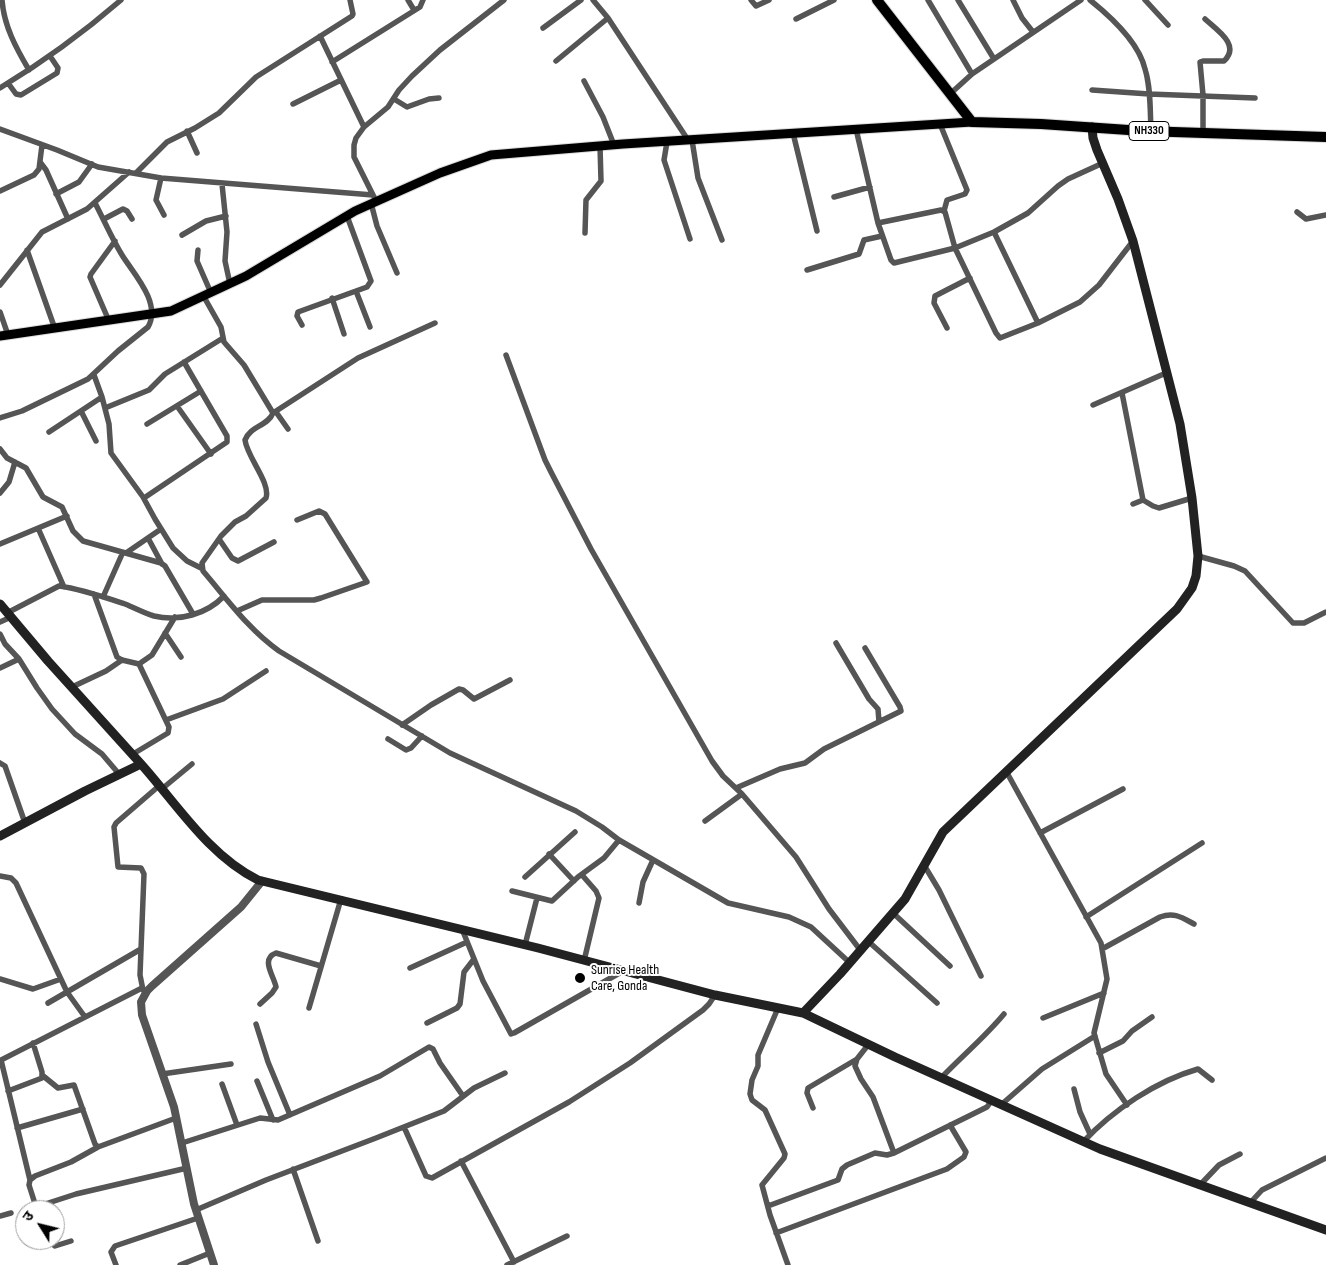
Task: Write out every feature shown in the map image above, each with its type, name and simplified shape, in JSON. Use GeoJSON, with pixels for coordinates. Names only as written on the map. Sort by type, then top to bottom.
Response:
{"type":"FeatureCollection","features":[{"type":"Feature","properties":{"kind":"highway"},"geometry":{"type":"LineString","coordinates":[[876,0],[972,122]]}},
{"type":"Feature","properties":{"kind":"highway","name":"NH330"},"geometry":{"type":"LineString","coordinates":[[972,122],[1326,137]]}},
{"type":"Feature","properties":{"kind":"main road"},"geometry":{"type":"LineString","coordinates":[[4,336],[171,311],[208,295],[270,263],[373,200],[491,155],[614,145],[972,122]]}},
{"type":"Feature","properties":{"kind":"main road"},"geometry":{"type":"LineString","coordinates":[[803,1013],[869,942],[904,899],[943,832],[1177,609],[1192,588],[1196,576],[1198,556],[1192,498],[1180,424],[1133,241],[1093,138],[1092,127]]}},
{"type":"Feature","properties":{"kind":"main road"},"geometry":{"type":"LineString","coordinates":[[0,604],[161,786],[210,845],[240,870],[252,877],[715,994],[803,1013],[868,1045],[1083,1142],[1199,1186],[1326,1230]]}},
{"type":"Feature","properties":{"kind":"main road"},"geometry":{"type":"LineString","coordinates":[[0,836],[141,764]]}},
{"type":"Feature","properties":{"kind":"street"},"geometry":{"type":"LineString","coordinates":[[2,0],[3,19],[14,45],[29,70]]}},
{"type":"Feature","properties":{"kind":"street"},"geometry":{"type":"LineString","coordinates":[[0,88],[74,40],[121,0]]}},
{"type":"Feature","properties":{"kind":"street"},"geometry":{"type":"LineString","coordinates":[[0,285],[42,232],[87,210],[167,142],[219,113],[256,77],[352,16],[350,0]]}},
{"type":"Feature","properties":{"kind":"street"},"geometry":{"type":"LineString","coordinates":[[408,0],[414,10]]}},
{"type":"Feature","properties":{"kind":"street"},"geometry":{"type":"LineString","coordinates":[[332,62],[414,10],[421,4],[422,0]]}},
{"type":"Feature","properties":{"kind":"street"},"geometry":{"type":"LineString","coordinates":[[397,273],[378,226],[373,200],[354,157],[356,138],[364,126],[388,107],[406,83],[440,50],[504,0]]}},
{"type":"Feature","properties":{"kind":"street"},"geometry":{"type":"LineString","coordinates":[[543,28],[581,0]]}},
{"type":"Feature","properties":{"kind":"street"},"geometry":{"type":"LineString","coordinates":[[593,0],[608,18],[690,140],[698,178],[722,240]]}},
{"type":"Feature","properties":{"kind":"street"},"geometry":{"type":"LineString","coordinates":[[751,0],[756,6],[769,0]]}},
{"type":"Feature","properties":{"kind":"street"},"geometry":{"type":"LineString","coordinates":[[796,19],[834,0]]}},
{"type":"Feature","properties":{"kind":"street"},"geometry":{"type":"LineString","coordinates":[[928,0],[972,74]]}},
{"type":"Feature","properties":{"kind":"street"},"geometry":{"type":"LineString","coordinates":[[958,0],[994,58]]}},
{"type":"Feature","properties":{"kind":"street"},"geometry":{"type":"LineString","coordinates":[[1013,0],[1022,18],[1033,32]]}},
{"type":"Feature","properties":{"kind":"street"},"geometry":{"type":"LineString","coordinates":[[950,94],[972,74],[994,58],[1082,0]]}},
{"type":"Feature","properties":{"kind":"street"},"geometry":{"type":"LineString","coordinates":[[1090,0],[1113,19],[1139,54],[1146,70],[1151,131]]}},
{"type":"Feature","properties":{"kind":"street"},"geometry":{"type":"LineString","coordinates":[[1145,0],[1168,25]]}},
{"type":"Feature","properties":{"kind":"street"},"geometry":{"type":"LineString","coordinates":[[556,61],[608,18]]}},
{"type":"Feature","properties":{"kind":"street"},"geometry":{"type":"LineString","coordinates":[[1203,132],[1203,96],[1200,62],[1203,60],[1224,61],[1228,57],[1230,46],[1229,41],[1205,20]]}},
{"type":"Feature","properties":{"kind":"street"},"geometry":{"type":"LineString","coordinates":[[320,36],[364,126]]}},
{"type":"Feature","properties":{"kind":"street"},"geometry":{"type":"LineString","coordinates":[[8,83],[16,94],[21,95],[56,73],[58,68],[50,56]]}},
{"type":"Feature","properties":{"kind":"street"},"geometry":{"type":"LineString","coordinates":[[293,104],[341,80]]}},
{"type":"Feature","properties":{"kind":"street"},"geometry":{"type":"LineString","coordinates":[[584,81],[603,117],[614,145]]}},
{"type":"Feature","properties":{"kind":"street"},"geometry":{"type":"LineString","coordinates":[[1092,90],[1254,98]]}},
{"type":"Feature","properties":{"kind":"street"},"geometry":{"type":"LineString","coordinates":[[394,98],[407,107],[429,99],[439,98]]}},
{"type":"Feature","properties":{"kind":"street"},"geometry":{"type":"LineString","coordinates":[[940,124],[967,190],[965,194],[947,200],[944,212],[955,248],[1000,338],[1038,323],[1080,302],[1099,286],[1133,241]]}},
{"type":"Feature","properties":{"kind":"street"},"geometry":{"type":"LineString","coordinates":[[0,129],[92,164],[161,178],[373,200]]}},
{"type":"Feature","properties":{"kind":"street"},"geometry":{"type":"LineString","coordinates":[[856,129],[878,223],[889,257],[894,262],[955,248],[994,232],[1028,213],[1068,179],[1103,164]]}},
{"type":"Feature","properties":{"kind":"street"},"geometry":{"type":"LineString","coordinates":[[188,132],[197,153]]}},
{"type":"Feature","properties":{"kind":"street"},"geometry":{"type":"LineString","coordinates":[[793,134],[817,231]]}},
{"type":"Feature","properties":{"kind":"street"},"geometry":{"type":"LineString","coordinates":[[667,142],[664,160],[690,239]]}},
{"type":"Feature","properties":{"kind":"street"},"geometry":{"type":"LineString","coordinates":[[42,144],[44,166],[68,219]]}},
{"type":"Feature","properties":{"kind":"street"},"geometry":{"type":"LineString","coordinates":[[585,233],[586,200],[601,181],[600,146]]}},
{"type":"Feature","properties":{"kind":"street"},"geometry":{"type":"LineString","coordinates":[[56,194],[79,182],[92,164]]}},
{"type":"Feature","properties":{"kind":"street"},"geometry":{"type":"LineString","coordinates":[[0,191],[34,175],[44,166]]}},
{"type":"Feature","properties":{"kind":"street"},"geometry":{"type":"LineString","coordinates":[[161,178],[156,200],[164,215]]}},
{"type":"Feature","properties":{"kind":"street"},"geometry":{"type":"LineString","coordinates":[[222,184],[228,232],[225,261],[230,284]]}},
{"type":"Feature","properties":{"kind":"street"},"geometry":{"type":"LineString","coordinates":[[834,197],[870,187]]}},
{"type":"Feature","properties":{"kind":"street"},"geometry":{"type":"LineString","coordinates":[[0,418],[22,412],[94,375],[118,351],[148,327],[151,321],[152,315],[146,288],[121,254],[95,203]]}},
{"type":"Feature","properties":{"kind":"street"},"geometry":{"type":"LineString","coordinates":[[104,220],[123,209],[127,211],[132,219]]}},
{"type":"Feature","properties":{"kind":"street"},"geometry":{"type":"LineString","coordinates":[[878,223],[941,210],[944,212]]}},
{"type":"Feature","properties":{"kind":"street"},"geometry":{"type":"LineString","coordinates":[[1297,212],[1306,219],[1326,216]]}},
{"type":"Feature","properties":{"kind":"street"},"geometry":{"type":"LineString","coordinates":[[182,235],[206,221],[226,216]]}},
{"type":"Feature","properties":{"kind":"street"},"geometry":{"type":"LineString","coordinates":[[302,325],[297,312],[367,287],[371,281],[347,216]]}},
{"type":"Feature","properties":{"kind":"street"},"geometry":{"type":"LineString","coordinates":[[994,232],[1038,323]]}},
{"type":"Feature","properties":{"kind":"street"},"geometry":{"type":"LineString","coordinates":[[807,270],[857,254],[860,252],[864,240],[882,236]]}},
{"type":"Feature","properties":{"kind":"street"},"geometry":{"type":"LineString","coordinates":[[110,321],[90,274],[115,241]]}},
{"type":"Feature","properties":{"kind":"street"},"geometry":{"type":"LineString","coordinates":[[27,250],[55,329]]}},
{"type":"Feature","properties":{"kind":"street"},"geometry":{"type":"LineString","coordinates":[[198,250],[197,261],[221,327],[223,338],[227,346],[244,365],[274,412],[288,430]]}},
{"type":"Feature","properties":{"kind":"street"},"geometry":{"type":"LineString","coordinates":[[0,274],[10,272]]}},
{"type":"Feature","properties":{"kind":"street"},"geometry":{"type":"LineString","coordinates":[[947,328],[933,299],[935,296],[970,278]]}},
{"type":"Feature","properties":{"kind":"street"},"geometry":{"type":"LineString","coordinates":[[356,291],[370,327]]}},
{"type":"Feature","properties":{"kind":"street"},"geometry":{"type":"LineString","coordinates":[[332,298],[344,334]]}},
{"type":"Feature","properties":{"kind":"street"},"geometry":{"type":"LineString","coordinates":[[0,312],[4,336]]}},
{"type":"Feature","properties":{"kind":"street"},"geometry":{"type":"LineString","coordinates":[[201,568],[202,563],[219,539],[235,522],[246,516],[266,498],[266,487],[249,456],[244,440],[249,432],[269,420],[274,412],[366,354],[435,323]]}},
{"type":"Feature","properties":{"kind":"street"},"geometry":{"type":"LineString","coordinates":[[105,408],[149,390],[165,374],[223,338]]}},
{"type":"Feature","properties":{"kind":"street"},"geometry":{"type":"LineString","coordinates":[[506,355],[544,460],[591,549],[712,761],[723,776],[742,794],[796,857],[829,909],[861,951]]}},
{"type":"Feature","properties":{"kind":"street"},"geometry":{"type":"LineString","coordinates":[[144,498],[225,445],[228,439],[184,362]]}},
{"type":"Feature","properties":{"kind":"street"},"geometry":{"type":"LineString","coordinates":[[1093,405],[1166,373]]}},
{"type":"Feature","properties":{"kind":"street"},"geometry":{"type":"LineString","coordinates":[[94,375],[109,424],[111,452],[144,498],[173,548],[187,561],[201,568],[237,611],[267,642],[450,753],[576,811],[619,840],[728,903],[789,917],[805,923],[850,963]]}},
{"type":"Feature","properties":{"kind":"street"},"geometry":{"type":"LineString","coordinates":[[147,424],[201,391]]}},
{"type":"Feature","properties":{"kind":"street"},"geometry":{"type":"LineString","coordinates":[[1122,393],[1143,500],[1159,508],[1192,498]]}},
{"type":"Feature","properties":{"kind":"street"},"geometry":{"type":"LineString","coordinates":[[48,432],[102,397]]}},
{"type":"Feature","properties":{"kind":"street"},"geometry":{"type":"LineString","coordinates":[[177,406],[211,454]]}},
{"type":"Feature","properties":{"kind":"street"},"geometry":{"type":"LineString","coordinates":[[81,411],[96,441]]}},
{"type":"Feature","properties":{"kind":"street"},"geometry":{"type":"LineString","coordinates":[[0,449],[6,458],[26,468],[43,497],[62,507],[73,531],[83,541],[162,564]]}},
{"type":"Feature","properties":{"kind":"street"},"geometry":{"type":"LineString","coordinates":[[0,493],[9,482],[15,462]]}},
{"type":"Feature","properties":{"kind":"street"},"geometry":{"type":"LineString","coordinates":[[1133,504],[1143,500]]}},
{"type":"Feature","properties":{"kind":"street"},"geometry":{"type":"LineString","coordinates":[[237,611],[262,600],[322,598],[367,582],[325,514],[319,511],[297,520]]}},
{"type":"Feature","properties":{"kind":"street"},"geometry":{"type":"LineString","coordinates":[[0,544],[67,516]]}},
{"type":"Feature","properties":{"kind":"street"},"geometry":{"type":"LineString","coordinates":[[38,528],[64,587]]}},
{"type":"Feature","properties":{"kind":"street"},"geometry":{"type":"LineString","coordinates":[[102,597],[124,553],[161,529]]}},
{"type":"Feature","properties":{"kind":"street"},"geometry":{"type":"LineString","coordinates":[[148,538],[193,614]]}},
{"type":"Feature","properties":{"kind":"street"},"geometry":{"type":"LineString","coordinates":[[219,539],[232,558],[238,561],[274,542]]}},
{"type":"Feature","properties":{"kind":"street"},"geometry":{"type":"LineString","coordinates":[[1198,556],[1245,571],[1293,623],[1304,623],[1326,612]]}},
{"type":"Feature","properties":{"kind":"street"},"geometry":{"type":"LineString","coordinates":[[0,622],[59,586],[94,594],[153,616],[175,617],[205,611],[217,604],[224,596]]}},
{"type":"Feature","properties":{"kind":"street"},"geometry":{"type":"LineString","coordinates":[[94,594],[117,657],[122,660],[139,664],[152,655],[175,617]]}},
{"type":"Feature","properties":{"kind":"street"},"geometry":{"type":"LineString","coordinates":[[166,633],[181,657]]}},
{"type":"Feature","properties":{"kind":"street"},"geometry":{"type":"LineString","coordinates":[[0,634],[7,647],[19,659],[52,709],[75,734],[102,754],[119,774]]}},
{"type":"Feature","properties":{"kind":"street"},"geometry":{"type":"LineString","coordinates":[[836,643],[868,699],[878,709],[879,722]]}},
{"type":"Feature","properties":{"kind":"street"},"geometry":{"type":"LineString","coordinates":[[736,788],[780,770],[805,763],[824,749],[900,712],[902,709],[865,648]]}},
{"type":"Feature","properties":{"kind":"street"},"geometry":{"type":"LineString","coordinates":[[0,668],[19,659]]}},
{"type":"Feature","properties":{"kind":"street"},"geometry":{"type":"LineString","coordinates":[[72,687],[106,671],[122,660]]}},
{"type":"Feature","properties":{"kind":"street"},"geometry":{"type":"LineString","coordinates":[[133,754],[168,733],[169,728],[139,664]]}},
{"type":"Feature","properties":{"kind":"street"},"geometry":{"type":"LineString","coordinates":[[166,720],[223,700],[266,671]]}},
{"type":"Feature","properties":{"kind":"street"},"geometry":{"type":"LineString","coordinates":[[402,725],[459,689],[474,699],[510,680]]}},
{"type":"Feature","properties":{"kind":"street"},"geometry":{"type":"LineString","coordinates":[[388,739],[406,750],[411,748],[422,736]]}},
{"type":"Feature","properties":{"kind":"street"},"geometry":{"type":"LineString","coordinates":[[0,763],[5,766],[25,823]]}},
{"type":"Feature","properties":{"kind":"street"},"geometry":{"type":"LineString","coordinates":[[192,764],[161,786],[116,823],[114,827],[118,867],[140,868],[144,874],[140,975],[143,991],[141,1002],[142,1015],[176,1118],[197,1214],[214,1265]]}},
{"type":"Feature","properties":{"kind":"street"},"geometry":{"type":"LineString","coordinates":[[1006,772],[1101,943],[1107,979],[1094,1027],[1094,1036],[1106,1074],[1127,1105]]}},
{"type":"Feature","properties":{"kind":"street"},"geometry":{"type":"LineString","coordinates":[[1040,832],[1123,789]]}},
{"type":"Feature","properties":{"kind":"street"},"geometry":{"type":"LineString","coordinates":[[705,821],[742,794]]}},
{"type":"Feature","properties":{"kind":"street"},"geometry":{"type":"LineString","coordinates":[[525,877],[575,832]]}},
{"type":"Feature","properties":{"kind":"street"},"geometry":{"type":"LineString","coordinates":[[512,891],[552,900],[604,858],[619,840]]}},
{"type":"Feature","properties":{"kind":"street"},"geometry":{"type":"LineString","coordinates":[[1086,917],[1202,843]]}},
{"type":"Feature","properties":{"kind":"street"},"geometry":{"type":"LineString","coordinates":[[549,854],[574,881]]}},
{"type":"Feature","properties":{"kind":"street"},"geometry":{"type":"LineString","coordinates":[[639,903],[643,882],[653,860]]}},
{"type":"Feature","properties":{"kind":"street"},"geometry":{"type":"LineString","coordinates":[[924,865],[939,890],[981,976]]}},
{"type":"Feature","properties":{"kind":"street"},"geometry":{"type":"LineString","coordinates":[[582,875],[600,898],[584,961]]}},
{"type":"Feature","properties":{"kind":"street"},"geometry":{"type":"LineString","coordinates":[[0,876],[12,879],[67,992],[85,1017]]}},
{"type":"Feature","properties":{"kind":"street"},"geometry":{"type":"LineString","coordinates":[[34,1200],[1,1060],[85,1017],[152,986],[241,907],[262,880]]}},
{"type":"Feature","properties":{"kind":"street"},"geometry":{"type":"LineString","coordinates":[[525,945],[537,898]]}},
{"type":"Feature","properties":{"kind":"street"},"geometry":{"type":"LineString","coordinates":[[309,1008],[340,899]]}},
{"type":"Feature","properties":{"kind":"street"},"geometry":{"type":"LineString","coordinates":[[893,913],[950,966]]}},
{"type":"Feature","properties":{"kind":"street"},"geometry":{"type":"LineString","coordinates":[[1102,949],[1168,914],[1178,915],[1194,924]]}},
{"type":"Feature","properties":{"kind":"street"},"geometry":{"type":"LineString","coordinates":[[462,929],[483,981],[509,1032],[512,1034],[623,971]]}},
{"type":"Feature","properties":{"kind":"street"},"geometry":{"type":"LineString","coordinates":[[410,968],[467,942]]}},
{"type":"Feature","properties":{"kind":"street"},"geometry":{"type":"LineString","coordinates":[[869,942],[937,1003]]}},
{"type":"Feature","properties":{"kind":"street"},"geometry":{"type":"LineString","coordinates":[[48,1003],[141,950]]}},
{"type":"Feature","properties":{"kind":"street"},"geometry":{"type":"LineString","coordinates":[[260,1004],[276,987],[268,965],[269,959],[273,954],[276,953],[321,966]]}},
{"type":"Feature","properties":{"kind":"street"},"geometry":{"type":"LineString","coordinates":[[427,1022],[457,1008],[460,1004],[464,972],[474,959]]}},
{"type":"Feature","properties":{"kind":"street"},"geometry":{"type":"LineString","coordinates":[[0,979],[33,989],[61,979]]}},
{"type":"Feature","properties":{"kind":"street"},"geometry":{"type":"LineString","coordinates":[[1044,1018],[1104,993]]}},
{"type":"Feature","properties":{"kind":"street"},"geometry":{"type":"LineString","coordinates":[[404,1127],[426,1176],[432,1178],[569,1102],[630,1063],[703,1010],[715,994]]}},
{"type":"Feature","properties":{"kind":"street"},"geometry":{"type":"LineString","coordinates":[[778,1008],[758,1055],[758,1066],[752,1080],[750,1094],[752,1100],[765,1110],[786,1154],[762,1185],[776,1233],[788,1265]]}},
{"type":"Feature","properties":{"kind":"street"},"geometry":{"type":"LineString","coordinates":[[942,1078],[987,1035],[1004,1014]]}},
{"type":"Feature","properties":{"kind":"street"},"geometry":{"type":"LineString","coordinates":[[1099,1053],[1123,1041],[1132,1031],[1152,1017]]}},
{"type":"Feature","properties":{"kind":"street"},"geometry":{"type":"LineString","coordinates":[[256,1024],[268,1062],[290,1115]]}},
{"type":"Feature","properties":{"kind":"street"},"geometry":{"type":"LineString","coordinates":[[1002,1104],[1042,1069],[1094,1036]]}},
{"type":"Feature","properties":{"kind":"street"},"geometry":{"type":"LineString","coordinates":[[33,1043],[42,1075],[58,1088],[74,1085],[95,1144],[98,1147]]}},
{"type":"Feature","properties":{"kind":"street"},"geometry":{"type":"LineString","coordinates":[[813,1108],[807,1093],[808,1088],[857,1059],[868,1045]]}},
{"type":"Feature","properties":{"kind":"street"},"geometry":{"type":"LineString","coordinates":[[182,1144],[260,1118],[278,1120],[380,1076],[429,1047],[433,1050],[463,1096]]}},
{"type":"Feature","properties":{"kind":"street"},"geometry":{"type":"LineString","coordinates":[[857,1059],[856,1071],[873,1097],[894,1153]]}},
{"type":"Feature","properties":{"kind":"street"},"geometry":{"type":"LineString","coordinates":[[162,1074],[231,1064]]}},
{"type":"Feature","properties":{"kind":"street"},"geometry":{"type":"LineString","coordinates":[[1083,1142],[1096,1128],[1127,1105],[1153,1089],[1190,1071],[1198,1069],[1206,1073],[1212,1080]]}},
{"type":"Feature","properties":{"kind":"street"},"geometry":{"type":"LineString","coordinates":[[116,1265],[111,1252],[115,1246],[197,1214],[294,1169],[444,1110],[474,1088],[505,1072]]}},
{"type":"Feature","properties":{"kind":"street"},"geometry":{"type":"LineString","coordinates":[[8,1091],[39,1080],[42,1075]]}},
{"type":"Feature","properties":{"kind":"street"},"geometry":{"type":"LineString","coordinates":[[257,1081],[273,1120]]}},
{"type":"Feature","properties":{"kind":"street"},"geometry":{"type":"LineString","coordinates":[[222,1084],[237,1125]]}},
{"type":"Feature","properties":{"kind":"street"},"geometry":{"type":"LineString","coordinates":[[1074,1089],[1080,1112],[1090,1134]]}},
{"type":"Feature","properties":{"kind":"street"},"geometry":{"type":"LineString","coordinates":[[768,1206],[838,1180],[842,1169],[847,1165],[875,1153],[887,1155],[894,1153],[985,1108],[992,1100]]}},
{"type":"Feature","properties":{"kind":"street"},"geometry":{"type":"LineString","coordinates":[[17,1128],[83,1108]]}},
{"type":"Feature","properties":{"kind":"street"},"geometry":{"type":"LineString","coordinates":[[30,1180],[78,1159],[98,1147],[176,1118]]}},
{"type":"Feature","properties":{"kind":"street"},"geometry":{"type":"LineString","coordinates":[[776,1233],[948,1169],[964,1158],[966,1152],[950,1125]]}},
{"type":"Feature","properties":{"kind":"street"},"geometry":{"type":"LineString","coordinates":[[1199,1186],[1219,1165],[1240,1154]]}},
{"type":"Feature","properties":{"kind":"street"},"geometry":{"type":"LineString","coordinates":[[1250,1203],[1262,1190],[1326,1158]]}},
{"type":"Feature","properties":{"kind":"street"},"geometry":{"type":"LineString","coordinates":[[461,1161],[514,1262]]}},
{"type":"Feature","properties":{"kind":"street"},"geometry":{"type":"LineString","coordinates":[[59,1200],[76,1194],[187,1168]]}},
{"type":"Feature","properties":{"kind":"street"},"geometry":{"type":"LineString","coordinates":[[294,1169],[318,1241]]}},
{"type":"Feature","properties":{"kind":"street"},"geometry":{"type":"LineString","coordinates":[[0,1216],[11,1213]]}},
{"type":"Feature","properties":{"kind":"street"},"geometry":{"type":"LineString","coordinates":[[507,1265],[567,1236]]}},
{"type":"Feature","properties":{"kind":"street"},"geometry":{"type":"LineString","coordinates":[[65,1242],[70,1240]]}},
{"type":"Feature","properties":{"kind":"street"},"geometry":{"type":"LineString","coordinates":[[180,1265],[210,1253]]}},
{"type":"Feature","properties":{"kind":"place","name":"Sunrise Health Care, Gonda"},"geometry":{"type":"Point","coordinates":[580,978]}}]}
